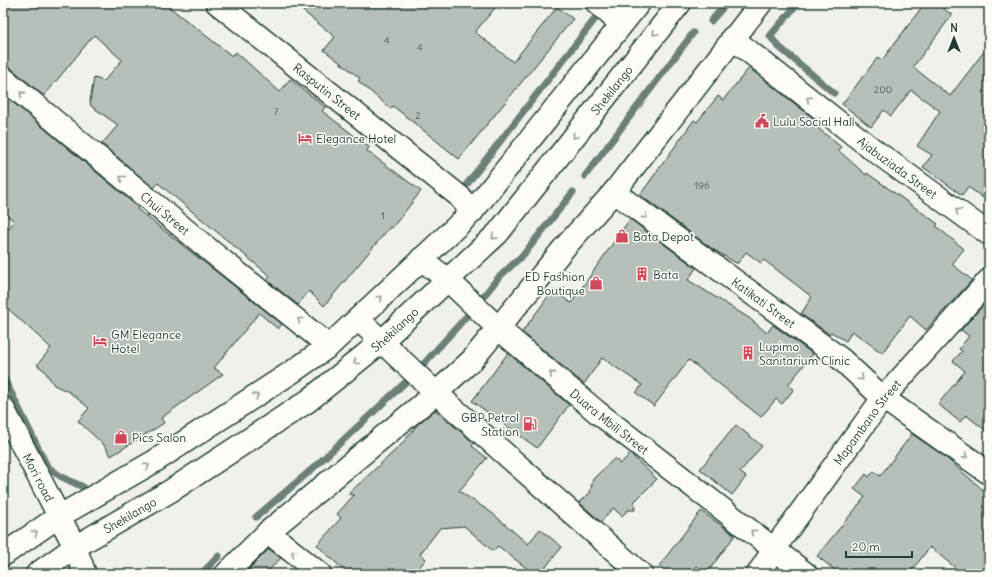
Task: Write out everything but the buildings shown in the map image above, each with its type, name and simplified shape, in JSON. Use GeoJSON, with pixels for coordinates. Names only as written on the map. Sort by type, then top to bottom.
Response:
{"type":"FeatureCollection","features":[{"type":"Feature","properties":{"kind":"street","name":"Rasputin Street"},"geometry":{"type":"LineString","coordinates":[[217,3],[459,196],[472,212]]}},
{"type":"Feature","properties":{"kind":"street"},"geometry":{"type":"LineString","coordinates":[[597,3],[621,24]]}},
{"type":"Feature","properties":{"kind":"street"},"geometry":{"type":"LineString","coordinates":[[3,555],[58,517],[155,461],[292,372],[329,346],[472,212],[553,113],[621,24],[639,3]]}},
{"type":"Feature","properties":{"kind":"street","name":"Shekilango"},"geometry":{"type":"LineString","coordinates":[[37,574],[75,547],[172,490],[308,401],[381,342],[498,233],[680,3]]}},
{"type":"Feature","properties":{"kind":"street"},"geometry":{"type":"LineString","coordinates":[[226,574],[268,532],[436,393],[472,360],[564,248],[614,192],[732,38],[761,3]]}},
{"type":"Feature","properties":{"kind":"street","name":"Ajabuziada Street"},"geometry":{"type":"LineString","coordinates":[[732,38],[871,148],[989,234]]}},
{"type":"Feature","properties":{"kind":"street","name":"Chui Street"},"geometry":{"type":"LineString","coordinates":[[3,78],[212,252],[329,346]]}},
{"type":"Feature","properties":{"kind":"street","name":"Katikati Street"},"geometry":{"type":"LineString","coordinates":[[614,192],[840,359],[883,398],[989,473]]}},
{"type":"Feature","properties":{"kind":"street","name":"Duara Mbili Street"},"geometry":{"type":"LineString","coordinates":[[421,259],[448,280],[499,329],[597,412],[806,574]]}},
{"type":"Feature","properties":{"kind":"street","name":"Mapambano Street"},"geometry":{"type":"LineString","coordinates":[[758,574],[774,549],[883,398],[989,280]]}},
{"type":"Feature","properties":{"kind":"street"},"geometry":{"type":"LineString","coordinates":[[358,319],[436,393],[641,574]]}},
{"type":"Feature","properties":{"kind":"street","name":"Mori road"},"geometry":{"type":"LineString","coordinates":[[3,408],[58,517],[75,547],[85,574]]}},
{"type":"Feature","properties":{"kind":"street"},"geometry":{"type":"LineString","coordinates":[[268,532],[320,574]]}},
{"type":"Feature","properties":{"kind":"waterway"},"geometry":{"type":"LineString","coordinates":[[711,21],[727,3]]}},
{"type":"Feature","properties":{"kind":"waterway"},"geometry":{"type":"LineString","coordinates":[[798,3],[770,36],[778,46],[834,93]]}},
{"type":"Feature","properties":{"kind":"waterway"},"geometry":{"type":"LineString","coordinates":[[467,184],[602,10]]}},
{"type":"Feature","properties":{"kind":"waterway"},"geometry":{"type":"LineString","coordinates":[[585,176],[693,33]]}},
{"type":"Feature","properties":{"kind":"waterway"},"geometry":{"type":"LineString","coordinates":[[419,369],[475,307],[498,278],[524,254],[573,192]]}},
{"type":"Feature","properties":{"kind":"waterway"},"geometry":{"type":"LineString","coordinates":[[3,376],[47,466],[60,476],[83,487]]}},
{"type":"Feature","properties":{"kind":"waterway"},"geometry":{"type":"LineString","coordinates":[[256,517],[310,471],[410,378]]}},
{"type":"Feature","properties":{"kind":"waterway"},"geometry":{"type":"LineString","coordinates":[[201,574],[219,556]]}},
{"type":"Feature","properties":{"kind":"place","name":"Lulu Social Hall"},"geometry":{"type":"Point","coordinates":[762,121]}},
{"type":"Feature","properties":{"kind":"place","name":"Elegance Hotel"},"geometry":{"type":"Point","coordinates":[305,138]}},
{"type":"Feature","properties":{"kind":"place","name":"Bata Depot"},"geometry":{"type":"Point","coordinates":[622,236]}},
{"type":"Feature","properties":{"kind":"place","name":"Bata"},"geometry":{"type":"Point","coordinates":[642,274]}},
{"type":"Feature","properties":{"kind":"place","name":"ED Fashion Boutique"},"geometry":{"type":"Point","coordinates":[596,283]}},
{"type":"Feature","properties":{"kind":"place","name":"GM Elegance Hotel"},"geometry":{"type":"Point","coordinates":[100,341]}},
{"type":"Feature","properties":{"kind":"place","name":"Lupimo Sanitarium Clinic"},"geometry":{"type":"Point","coordinates":[748,353]}},
{"type":"Feature","properties":{"kind":"place","name":"GBP Petrol Station"},"geometry":{"type":"Point","coordinates":[530,424]}},
{"type":"Feature","properties":{"kind":"place","name":"Pics Salon"},"geometry":{"type":"Point","coordinates":[121,437]}}]}
